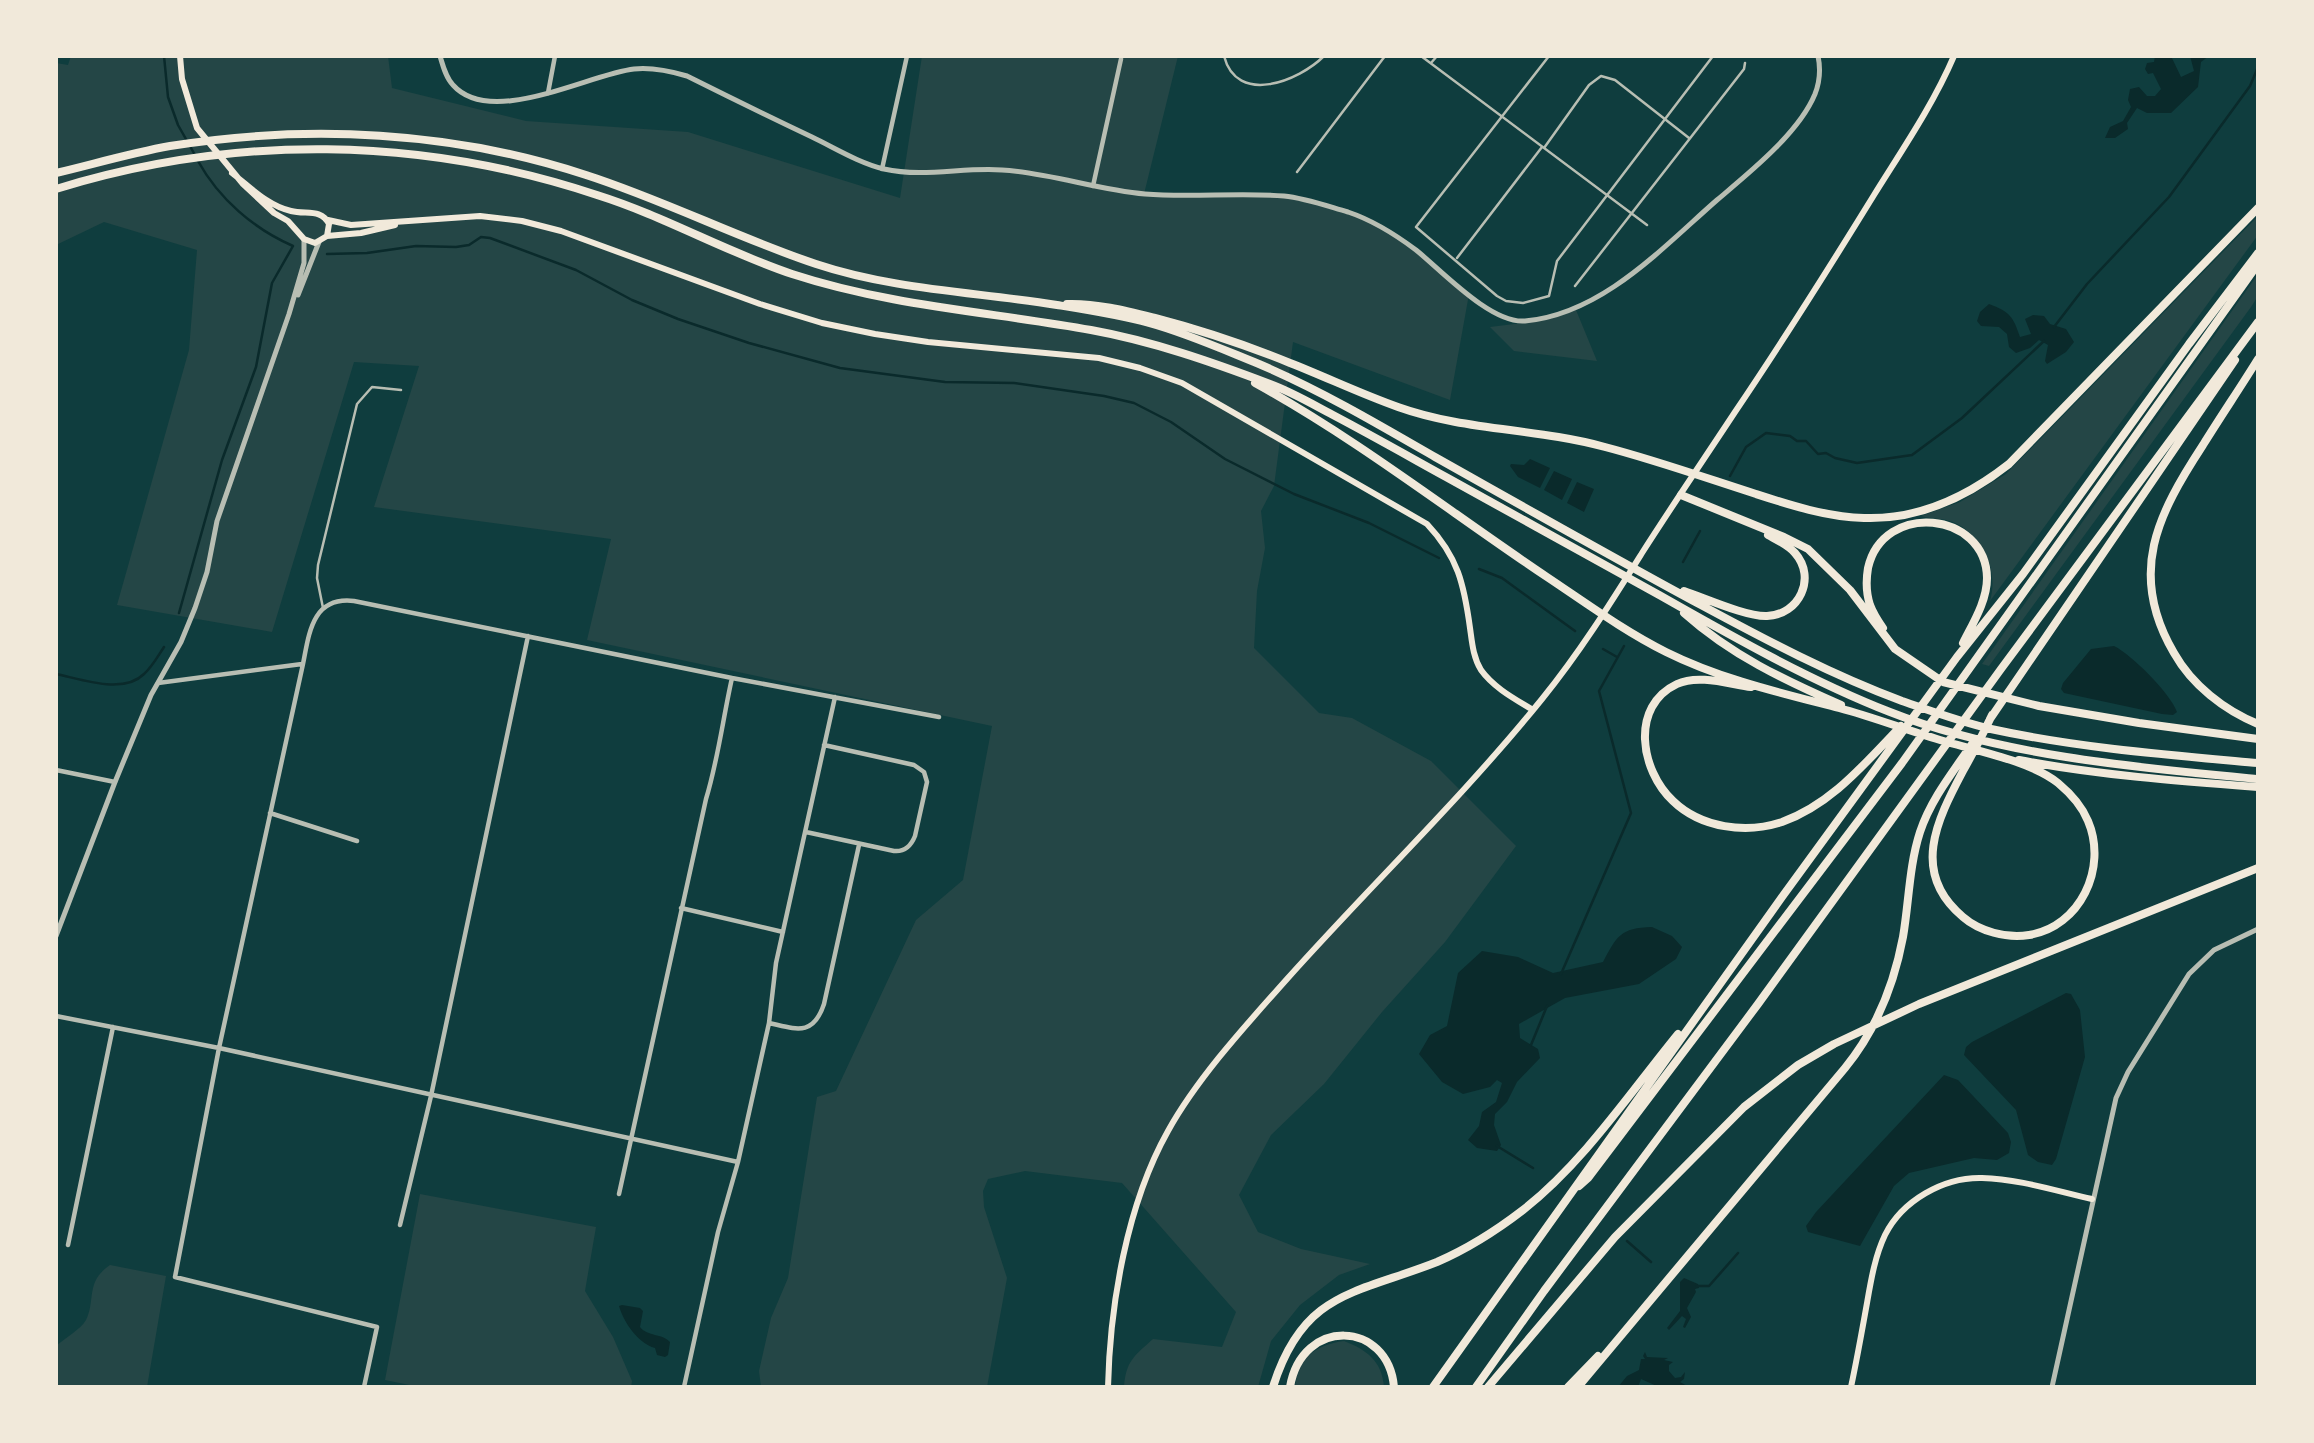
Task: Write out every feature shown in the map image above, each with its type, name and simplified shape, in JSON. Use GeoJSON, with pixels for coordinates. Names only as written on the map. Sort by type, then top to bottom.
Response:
{"type":"FeatureCollection","features":[{"type":"Feature","properties":{"kind":"highway"},"geometry":{"type":"LineString","coordinates":[[56,173],[148,150],[236,137],[378,136],[437,141],[503,153],[572,170],[619,186],[779,251],[839,271],[926,289],[1055,305],[1150,323],[1264,366],[1322,394],[1603,552],[1758,635],[1840,675],[1899,699],[1986,728],[2062,742],[2258,763]]}},
{"type":"Feature","properties":{"kind":"highway"},"geometry":{"type":"LineString","coordinates":[[56,189],[150,165],[197,157],[278,149],[383,150],[490,165],[608,198],[762,262],[829,285],[902,302],[1097,331],[1144,342],[1299,397],[1756,648],[1894,714],[1972,738],[2076,759],[2258,779]]}},
{"type":"Feature","properties":{"kind":"highway"},"geometry":{"type":"LineString","coordinates":[[1055,305],[1080,304],[1118,309],[1198,329],[1254,348],[1366,396],[1412,412],[1466,425],[1568,438],[1605,447],[1835,516],[1895,516],[1928,509],[1986,482],[2028,445],[2258,208]]}},
{"type":"Feature","properties":{"kind":"highway"},"geometry":{"type":"LineString","coordinates":[[1433,1387],[1731,970],[1883,751],[1923,704],[2023,574],[2258,253]]}},
{"type":"Feature","properties":{"kind":"highway"},"geometry":{"type":"LineString","coordinates":[[1571,1192],[1588,1178],[1902,763],[2258,264]]}},
{"type":"Feature","properties":{"kind":"highway"},"geometry":{"type":"LineString","coordinates":[[1476,1387],[2258,322]]}},
{"type":"Feature","properties":{"kind":"highway"},"geometry":{"type":"LineString","coordinates":[[1578,1387],[1845,1068],[1870,1032],[1892,983],[1903,937],[1919,835],[1934,801],[1957,773],[1992,715],[2231,368],[2242,345]]}},
{"type":"Feature","properties":{"kind":"highway"},"geometry":{"type":"LineString","coordinates":[[2258,359],[2175,488],[2163,513],[2155,534],[2151,583],[2155,610],[2163,632],[2187,672],[2219,702],[2258,724]]}},
{"type":"Feature","properties":{"kind":"highway"},"geometry":{"type":"LineString","coordinates":[[1238,374],[1289,402],[1604,615],[1666,652],[1769,690],[1867,716],[1988,754],[2033,769],[2057,782],[2076,801],[2089,822],[2095,856],[2088,887],[2071,913],[2051,928],[2021,936],[1993,932],[1962,917],[1941,890],[1933,862],[1934,836],[1957,773]]}},
{"type":"Feature","properties":{"kind":"highway"},"geometry":{"type":"LineString","coordinates":[[1681,495],[1796,542],[1819,558],[1850,590],[1895,649],[1942,682],[2039,706],[2258,739]]}},
{"type":"Feature","properties":{"kind":"highway"},"geometry":{"type":"LineString","coordinates":[[1661,583],[1763,616],[1778,615],[1794,606],[1800,599],[1805,581],[1797,554],[1738,519]]}},
{"type":"Feature","properties":{"kind":"highway"},"geometry":{"type":"LineString","coordinates":[[1895,649],[1870,607],[1866,579],[1870,561],[1885,537],[1906,525],[1916,522],[1943,524],[1956,529],[1975,545],[1985,565],[1987,578],[1978,612],[1957,657]]}},
{"type":"Feature","properties":{"kind":"highway"},"geometry":{"type":"LineString","coordinates":[[1674,604],[1723,643],[1772,674],[1867,716]]}},
{"type":"Feature","properties":{"kind":"highway"},"geometry":{"type":"LineString","coordinates":[[1769,690],[1687,680],[1662,692],[1647,718],[1644,743],[1651,766],[1672,800],[1697,817],[1710,822],[1728,827],[1761,828],[1797,815],[1833,793],[1883,751]]}},
{"type":"Feature","properties":{"kind":"highway"},"geometry":{"type":"LineString","coordinates":[[1988,754],[2074,771],[2258,787]]}},
{"type":"Feature","properties":{"kind":"highway"},"geometry":{"type":"LineString","coordinates":[[1488,1387],[1615,1237],[1744,1107],[1798,1065],[1845,1038],[1919,1004],[2258,868]]}},
{"type":"Feature","properties":{"kind":"highway"},"geometry":{"type":"LineString","coordinates":[[1273,1387],[1282,1361],[1298,1333],[1318,1311],[1364,1286],[1416,1270],[1454,1254],[1506,1223],[1543,1194],[1583,1151],[1731,970]]}},
{"type":"Feature","properties":{"kind":"highway"},"geometry":{"type":"LineString","coordinates":[[1568,1387],[1653,1299]]}},
{"type":"Feature","properties":{"kind":"highway"},"geometry":{"type":"LineString","coordinates":[[1290,1387],[1297,1364],[1306,1352],[1321,1340],[1337,1335],[1359,1339],[1373,1346],[1388,1365],[1394,1387]]}},
{"type":"Feature","properties":{"kind":"main road"},"geometry":{"type":"LineString","coordinates":[[180,56],[182,79],[197,128],[232,173],[311,243],[319,242],[327,236],[362,233],[410,222]]}},
{"type":"Feature","properties":{"kind":"main road"},"geometry":{"type":"LineString","coordinates":[[1108,1387],[1109,1345],[1114,1306],[1126,1248],[1139,1200],[1168,1129],[1249,1021],[1344,915],[1460,793],[1571,663],[1835,259],[1945,79],[1954,56]]}},
{"type":"Feature","properties":{"kind":"main road"},"geometry":{"type":"LineString","coordinates":[[232,173],[276,206],[307,214],[316,212],[328,220],[351,225],[480,216],[522,220],[561,231],[760,304],[822,323],[928,342],[1099,358],[1140,368],[1182,383],[1427,524],[1445,544],[1455,561],[1466,601],[1473,648],[1482,670],[1496,686],[1533,710]]}},
{"type":"Feature","properties":{"kind":"main road"},"geometry":{"type":"LineString","coordinates":[[302,236],[300,222],[307,214]]}},
{"type":"Feature","properties":{"kind":"main road"},"geometry":{"type":"LineString","coordinates":[[327,236],[330,228],[328,220]]}},
{"type":"Feature","properties":{"kind":"main road"},"geometry":{"type":"LineString","coordinates":[[1852,1387],[1880,1246],[1896,1218],[1919,1197],[1951,1182],[1979,1178],[2002,1180],[2092,1199]]}},
{"type":"Feature","properties":{"kind":"street"},"geometry":{"type":"LineString","coordinates":[[440,56],[452,84],[463,94],[491,101],[547,95],[632,69],[671,71],[687,76],[882,169],[928,173],[998,169],[1144,194],[1286,196],[1353,214],[1380,227],[1406,243],[1488,309],[1513,321],[1525,321],[1575,307],[1631,275],[1665,248],[1759,163],[1790,131],[1814,97],[1821,77],[1818,56]]}},
{"type":"Feature","properties":{"kind":"street"},"geometry":{"type":"LineString","coordinates":[[547,95],[555,56]]}},
{"type":"Feature","properties":{"kind":"street"},"geometry":{"type":"LineString","coordinates":[[882,169],[907,56]]}},
{"type":"Feature","properties":{"kind":"street"},"geometry":{"type":"LineString","coordinates":[[1091,186],[1121,59]]}},
{"type":"Feature","properties":{"kind":"street"},"geometry":{"type":"LineString","coordinates":[[56,936],[115,782],[158,683],[181,642],[195,608],[207,572],[217,521],[304,263],[302,236]]}},
{"type":"Feature","properties":{"kind":"street"},"geometry":{"type":"LineString","coordinates":[[289,314],[319,242]]}},
{"type":"Feature","properties":{"kind":"street"},"geometry":{"type":"LineString","coordinates":[[364,1387],[377,1327],[175,1277],[219,1048],[270,813],[313,623],[323,608],[345,600],[354,601],[939,717]]}},
{"type":"Feature","properties":{"kind":"street"},"geometry":{"type":"LineString","coordinates":[[400,1225],[431,1096],[528,636]]}},
{"type":"Feature","properties":{"kind":"street"},"geometry":{"type":"LineString","coordinates":[[158,683],[303,664]]}},
{"type":"Feature","properties":{"kind":"street"},"geometry":{"type":"LineString","coordinates":[[619,1194],[732,678]]}},
{"type":"Feature","properties":{"kind":"street"},"geometry":{"type":"LineString","coordinates":[[684,1387],[718,1232],[738,1162],[769,1023],[776,963],[835,697]]}},
{"type":"Feature","properties":{"kind":"street"},"geometry":{"type":"LineString","coordinates":[[806,832],[894,852],[907,848],[913,841],[927,782],[924,772],[910,764],[824,745]]}},
{"type":"Feature","properties":{"kind":"street"},"geometry":{"type":"LineString","coordinates":[[56,770],[115,782]]}},
{"type":"Feature","properties":{"kind":"street"},"geometry":{"type":"LineString","coordinates":[[270,813],[357,841]]}},
{"type":"Feature","properties":{"kind":"street"},"geometry":{"type":"LineString","coordinates":[[769,1023],[799,1029],[810,1027],[815,1022],[824,1004],[859,845]]}},
{"type":"Feature","properties":{"kind":"street"},"geometry":{"type":"LineString","coordinates":[[681,908],[783,932]]}},
{"type":"Feature","properties":{"kind":"street"},"geometry":{"type":"LineString","coordinates":[[2052,1387],[2116,1098],[2168,1005],[2189,974],[2206,956],[2228,942],[2258,929]]}},
{"type":"Feature","properties":{"kind":"street"},"geometry":{"type":"LineString","coordinates":[[56,1016],[219,1048],[738,1162]]}},
{"type":"Feature","properties":{"kind":"street"},"geometry":{"type":"LineString","coordinates":[[68,1245],[113,1027]]}},
{"type":"Feature","properties":{"kind":"lane"},"geometry":{"type":"LineString","coordinates":[[1224,56],[1228,68],[1237,78],[1264,85],[1292,76],[1317,63],[1324,56]]}},
{"type":"Feature","properties":{"kind":"lane"},"geometry":{"type":"LineString","coordinates":[[1297,172],[1385,56]]}},
{"type":"Feature","properties":{"kind":"lane"},"geometry":{"type":"LineString","coordinates":[[1421,56],[1647,225]]}},
{"type":"Feature","properties":{"kind":"lane"},"geometry":{"type":"LineString","coordinates":[[1431,64],[1437,56]]}},
{"type":"Feature","properties":{"kind":"lane"},"geometry":{"type":"LineString","coordinates":[[1549,56],[1416,227],[1506,301],[1523,303],[1549,296],[1557,261],[1713,56]]}},
{"type":"Feature","properties":{"kind":"lane"},"geometry":{"type":"LineString","coordinates":[[1575,286],[1744,69],[1745,62]]}},
{"type":"Feature","properties":{"kind":"lane"},"geometry":{"type":"LineString","coordinates":[[1456,259],[1589,85],[1601,76],[1615,80],[1689,138]]}},
{"type":"Feature","properties":{"kind":"lane"},"geometry":{"type":"LineString","coordinates":[[323,608],[317,578],[318,565],[357,404],[372,387],[401,390]]}},
{"type":"Feature","properties":{"kind":"shaded area"},"geometry":{"type":"Polygon","coordinates":[[[71,56],[388,56],[392,88],[526,121],[688,132],[900,198],[922,56],[1178,56],[1144,194],[1286,196],[1353,214],[1397,237],[1469,294],[1450,400],[1293,342],[1274,486],[1261,511],[1265,548],[1257,591],[1254,648],[1319,713],[1352,718],[1431,761],[1516,846],[1445,942],[1382,1012],[1324,1084],[1271,1135],[1239,1195],[1258,1232],[1301,1249],[1370,1264],[1339,1275],[1300,1305],[1271,1341],[1258,1387],[1124,1387],[1132,1360],[1153,1339],[1222,1347],[1236,1312],[1122,1183],[1025,1171],[988,1179],[983,1191],[984,1207],[1007,1278],[987,1387],[761,1387],[759,1371],[771,1318],[788,1278],[817,1097],[836,1091],[916,920],[963,880],[992,726],[587,640],[611,539],[374,507],[419,366],[354,362],[272,632],[117,605],[189,350],[197,250],[104,222],[56,245],[56,63],[68,65],[71,56]]]}},
{"type":"Feature","properties":{"kind":"shaded area"},"geometry":{"type":"Polygon","coordinates":[[[2155,56],[2171,56],[2181,77],[2194,71],[2190,56],[2209,56],[2201,62],[2198,87],[2171,113],[2147,113],[2137,108],[2127,123],[2128,129],[2115,138],[2105,138],[2110,127],[2123,121],[2131,107],[2128,100],[2130,89],[2139,87],[2147,96],[2155,96],[2161,89],[2153,73],[2148,74],[2145,69],[2147,63],[2154,62],[2155,56]]]}},
{"type":"Feature","properties":{"kind":"shaded area"},"geometry":{"type":"Polygon","coordinates":[[[2258,216],[2258,235],[1990,601],[1990,566],[1973,535],[1953,522],[1921,516],[1960,502],[2006,474],[2258,216]]]}},
{"type":"Feature","properties":{"kind":"shaded area"},"geometry":{"type":"Polygon","coordinates":[[[2258,274],[2258,296],[2251,307],[1989,666],[1982,664],[2258,274]]]}},
{"type":"Feature","properties":{"kind":"shaded area"},"geometry":{"type":"Polygon","coordinates":[[[1989,304],[2010,316],[2020,337],[2031,334],[2025,319],[2033,315],[2044,316],[2050,324],[2066,329],[2074,342],[2066,352],[2047,364],[2045,361],[2048,345],[2039,340],[2030,348],[2016,353],[2009,347],[2007,334],[1999,327],[1981,326],[1977,321],[1980,312],[1989,304]]]}},
{"type":"Feature","properties":{"kind":"shaded area"},"geometry":{"type":"Polygon","coordinates":[[[1576,310],[1597,361],[1514,351],[1490,327],[1546,320],[1576,310]]]}},
{"type":"Feature","properties":{"kind":"shaded area"},"geometry":{"type":"Polygon","coordinates":[[[1530,459],[1550,468],[1540,488],[1518,477],[1510,466],[1524,465],[1530,459]]]}},
{"type":"Feature","properties":{"kind":"shaded area"},"geometry":{"type":"Polygon","coordinates":[[[1554,471],[1572,479],[1562,500],[1544,490],[1554,471]]]}},
{"type":"Feature","properties":{"kind":"shaded area"},"geometry":{"type":"Polygon","coordinates":[[[1577,482],[1594,489],[1584,512],[1567,503],[1577,482]]]}},
{"type":"Feature","properties":{"kind":"shaded area"},"geometry":{"type":"Polygon","coordinates":[[[2114,646],[2150,675],[2177,712],[2173,715],[2162,714],[2064,693],[2061,689],[2063,683],[2091,649],[2114,646]]]}},
{"type":"Feature","properties":{"kind":"shaded area"},"geometry":{"type":"Polygon","coordinates":[[[1652,927],[1672,936],[1682,947],[1676,959],[1639,984],[1565,998],[1519,1024],[1520,1038],[1538,1049],[1540,1058],[1517,1082],[1507,1102],[1495,1114],[1494,1125],[1501,1145],[1497,1151],[1477,1148],[1468,1140],[1479,1126],[1482,1112],[1496,1102],[1502,1083],[1497,1080],[1490,1087],[1463,1094],[1442,1082],[1419,1054],[1430,1035],[1447,1026],[1458,973],[1482,951],[1518,957],[1553,973],[1603,962],[1621,935],[1633,929],[1652,927]]]}},
{"type":"Feature","properties":{"kind":"shaded area"},"geometry":{"type":"Polygon","coordinates":[[[2066,993],[2071,994],[2080,1010],[2085,1057],[2052,1165],[2038,1162],[2028,1155],[2016,1110],[1964,1055],[1966,1047],[1972,1042],[2066,993]]]}},
{"type":"Feature","properties":{"kind":"shaded area"},"geometry":{"type":"Polygon","coordinates":[[[1944,1075],[1958,1080],[2008,1133],[2011,1142],[2009,1153],[1997,1160],[1974,1158],[1909,1173],[1894,1186],[1860,1246],[1808,1232],[1806,1226],[1816,1212],[1944,1075]]]}},
{"type":"Feature","properties":{"kind":"shaded area"},"geometry":{"type":"Polygon","coordinates":[[[420,1194],[596,1227],[585,1291],[613,1337],[632,1381],[631,1387],[419,1387],[385,1380],[420,1194]]]}},
{"type":"Feature","properties":{"kind":"shaded area"},"geometry":{"type":"Polygon","coordinates":[[[110,1265],[166,1276],[147,1387],[56,1387],[56,1346],[86,1320],[97,1278],[110,1265]]]}},
{"type":"Feature","properties":{"kind":"shaded area"},"geometry":{"type":"Polygon","coordinates":[[[1684,1278],[1698,1284],[1699,1288],[1695,1289],[1687,1308],[1691,1317],[1685,1328],[1686,1319],[1682,1316],[1669,1330],[1667,1328],[1680,1311],[1680,1282],[1684,1278]]]}},
{"type":"Feature","properties":{"kind":"shaded area"},"geometry":{"type":"Polygon","coordinates":[[[619,1306],[643,1311],[640,1327],[670,1342],[668,1355],[657,1355],[655,1348],[632,1332],[619,1306]]]}},
{"type":"Feature","properties":{"kind":"shaded area"},"geometry":{"type":"Polygon","coordinates":[[[1344,1341],[1360,1348],[1377,1363],[1384,1387],[1295,1387],[1300,1368],[1310,1354],[1317,1349],[1344,1341]]]}},
{"type":"Feature","properties":{"kind":"shaded area"},"geometry":{"type":"Polygon","coordinates":[[[1645,1352],[1647,1357],[1668,1358],[1664,1360],[1673,1362],[1669,1365],[1669,1371],[1675,1378],[1681,1377],[1685,1372],[1684,1379],[1680,1382],[1689,1387],[1659,1387],[1641,1379],[1638,1387],[1618,1387],[1627,1376],[1639,1370],[1641,1359],[1645,1359],[1645,1352]]]}},
{"type":"Feature","properties":{"kind":"waterway"},"geometry":{"type":"LineString","coordinates":[[164,56],[168,97],[178,125],[195,155]]}},
{"type":"Feature","properties":{"kind":"waterway"},"geometry":{"type":"LineString","coordinates":[[2054,327],[2087,284],[2169,197],[2250,86],[2258,67]]}},
{"type":"Feature","properties":{"kind":"waterway"},"geometry":{"type":"LineString","coordinates":[[179,613],[222,460],[256,367],[272,283],[293,246],[251,222],[216,188],[198,161]]}},
{"type":"Feature","properties":{"kind":"waterway"},"geometry":{"type":"LineString","coordinates":[[327,254],[367,253],[416,246],[456,247],[469,245],[481,237],[490,238],[576,270],[632,300],[678,319],[749,343],[840,368],[945,382],[1014,383],[1134,403],[1171,422],[1225,459],[1294,494],[1369,523],[1439,558]]}},
{"type":"Feature","properties":{"kind":"waterway"},"geometry":{"type":"LineString","coordinates":[[1730,476],[1746,447],[1766,433],[1806,441],[1818,454],[1826,453],[1857,463],[1912,455],[1962,418],[2044,341]]}},
{"type":"Feature","properties":{"kind":"waterway"},"geometry":{"type":"LineString","coordinates":[[1683,562],[1700,531]]}},
{"type":"Feature","properties":{"kind":"waterway"},"geometry":{"type":"LineString","coordinates":[[1479,569],[1502,578],[1575,631]]}},
{"type":"Feature","properties":{"kind":"waterway"},"geometry":{"type":"LineString","coordinates":[[1561,974],[1631,813],[1599,691],[1624,646]]}},
{"type":"Feature","properties":{"kind":"waterway"},"geometry":{"type":"LineString","coordinates":[[56,674],[102,684],[125,684],[144,674],[164,647]]}},
{"type":"Feature","properties":{"kind":"waterway"},"geometry":{"type":"LineString","coordinates":[[1603,649],[1617,657]]}},
{"type":"Feature","properties":{"kind":"waterway"},"geometry":{"type":"LineString","coordinates":[[1531,1045],[1547,1006]]}},
{"type":"Feature","properties":{"kind":"waterway"},"geometry":{"type":"LineString","coordinates":[[1497,1146],[1533,1168]]}},
{"type":"Feature","properties":{"kind":"waterway"},"geometry":{"type":"LineString","coordinates":[[1627,1241],[1651,1262]]}},
{"type":"Feature","properties":{"kind":"waterway"},"geometry":{"type":"LineString","coordinates":[[1697,1286],[1709,1286],[1738,1253]]}}]}
